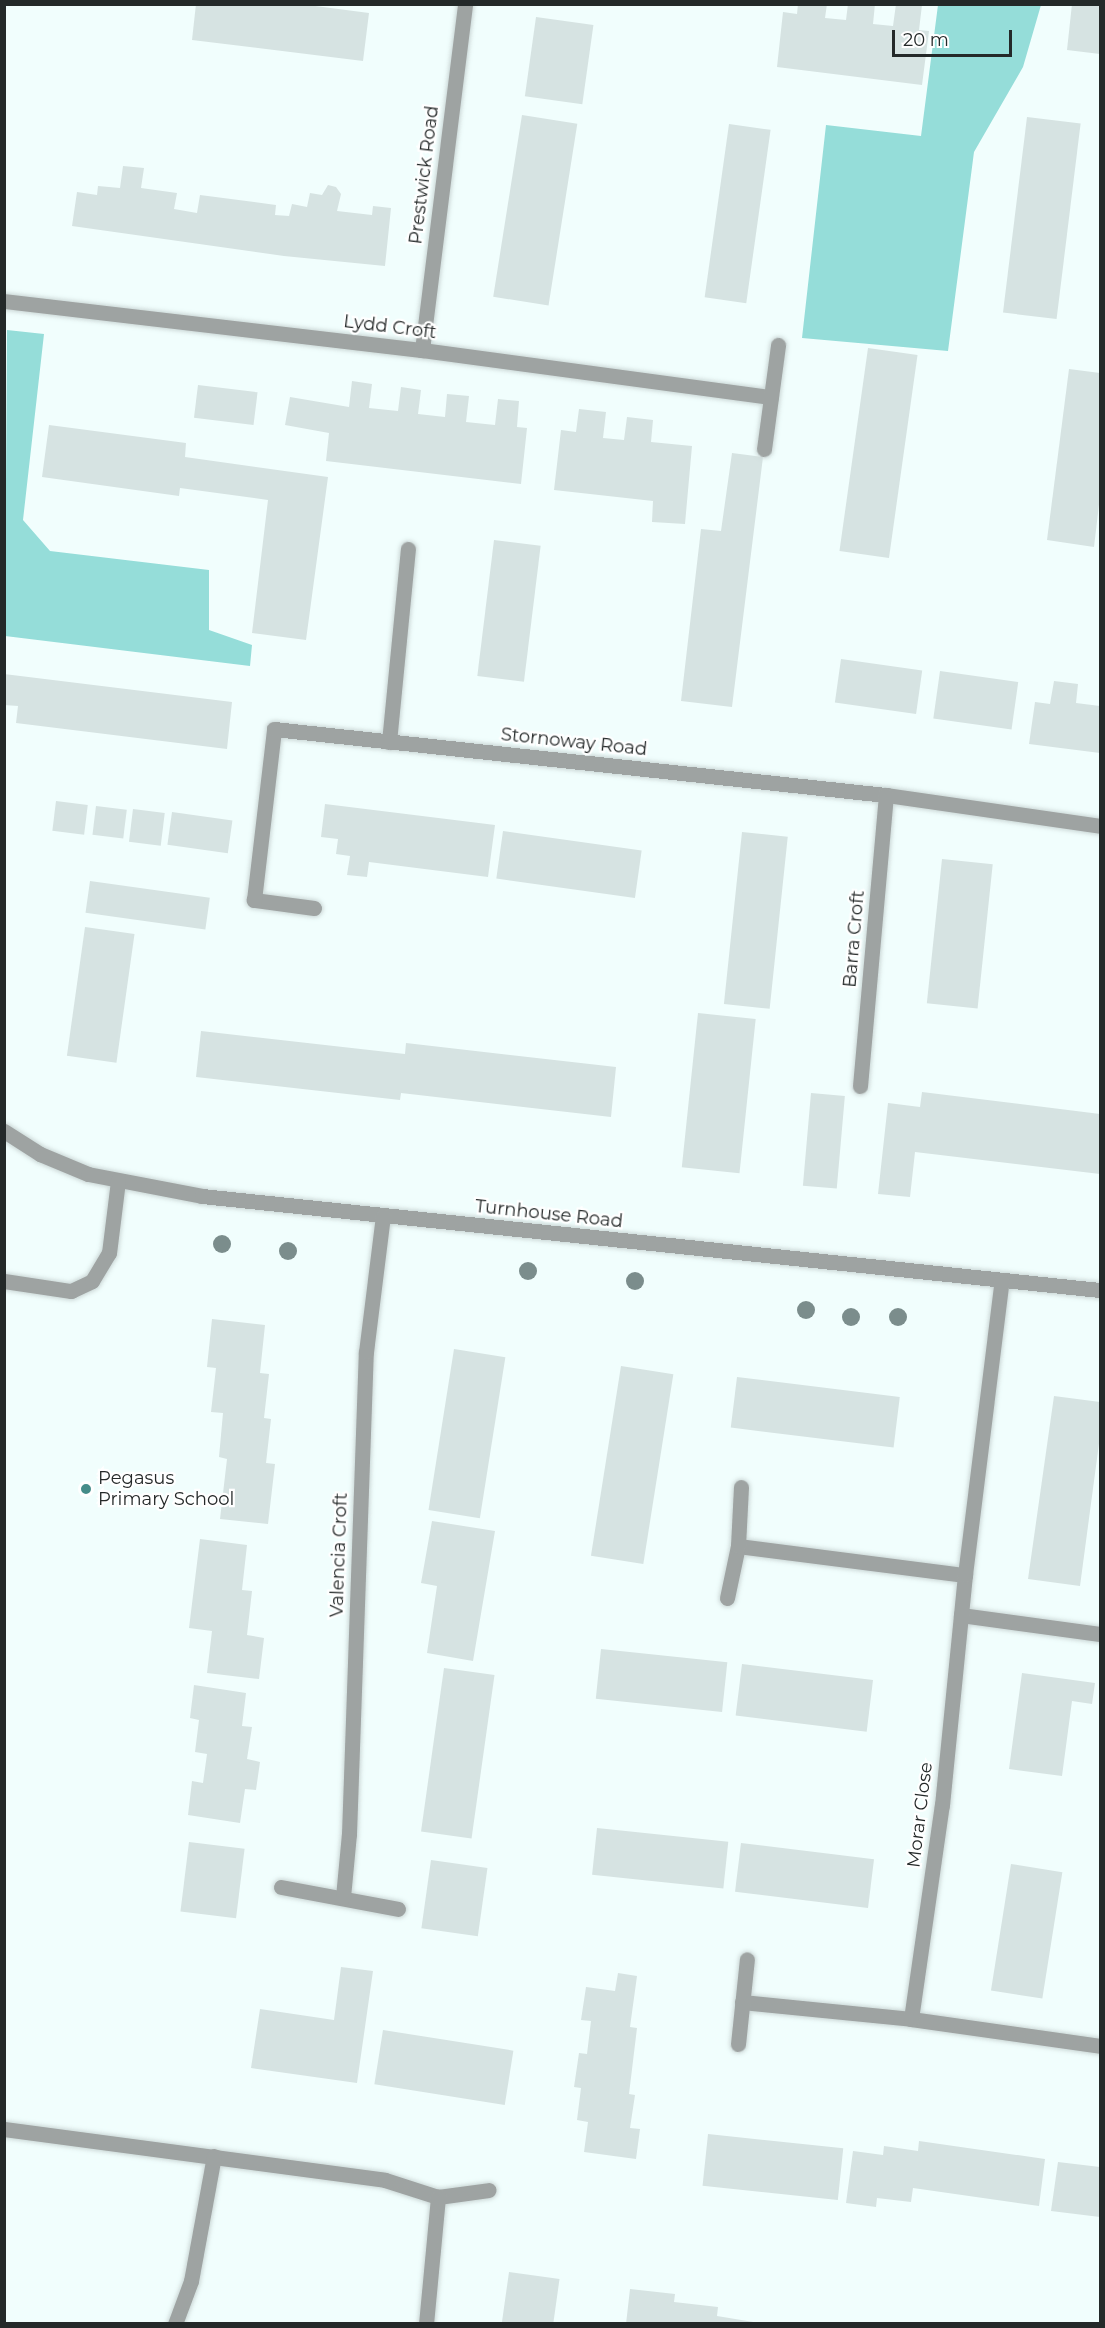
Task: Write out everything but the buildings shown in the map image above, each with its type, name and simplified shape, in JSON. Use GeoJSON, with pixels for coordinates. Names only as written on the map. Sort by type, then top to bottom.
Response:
{"type":"FeatureCollection","features":[{"type":"Feature","properties":{"kind":"street","name":"Prestwick Road"},"geometry":{"type":"LineString","coordinates":[[422,350],[465,4]]}},
{"type":"Feature","properties":{"kind":"street","name":"Lydd Croft"},"geometry":{"type":"LineString","coordinates":[[4,301],[422,350],[771,397]]}},
{"type":"Feature","properties":{"kind":"street"},"geometry":{"type":"LineString","coordinates":[[764,449],[778,345]]}},
{"type":"Feature","properties":{"kind":"street"},"geometry":{"type":"LineString","coordinates":[[390,742],[408,549]]}},
{"type":"Feature","properties":{"kind":"street","name":"Stornoway Road"},"geometry":{"type":"LineString","coordinates":[[314,908],[254,900],[274,729],[886,795],[1101,826]]}},
{"type":"Feature","properties":{"kind":"street","name":"Barra Croft"},"geometry":{"type":"LineString","coordinates":[[860,1086],[886,795]]}},
{"type":"Feature","properties":{"kind":"street","name":"Turnhouse Road"},"geometry":{"type":"LineString","coordinates":[[4,1131],[40,1155],[118,1180],[202,1196],[1101,1290]]}},
{"type":"Feature","properties":{"kind":"street"},"geometry":{"type":"LineString","coordinates":[[4,1281],[71,1291],[92,1281],[109,1253],[118,1180]]}},
{"type":"Feature","properties":{"kind":"street","name":"Valencia Croft"},"geometry":{"type":"LineString","coordinates":[[343,1897],[349,1834],[366,1352],[383,1216]]}},
{"type":"Feature","properties":{"kind":"street","name":"Morar Close"},"geometry":{"type":"LineString","coordinates":[[911,2019],[942,1804],[965,1575],[1002,1280]]}},
{"type":"Feature","properties":{"kind":"street"},"geometry":{"type":"LineString","coordinates":[[727,1598],[738,1545],[741,1487]]}},
{"type":"Feature","properties":{"kind":"street"},"geometry":{"type":"LineString","coordinates":[[738,1545],[965,1575]]}},
{"type":"Feature","properties":{"kind":"street"},"geometry":{"type":"LineString","coordinates":[[961,1615],[1101,1634]]}},
{"type":"Feature","properties":{"kind":"street"},"geometry":{"type":"LineString","coordinates":[[281,1887],[398,1909]]}},
{"type":"Feature","properties":{"kind":"street"},"geometry":{"type":"LineString","coordinates":[[738,2044],[747,1959]]}},
{"type":"Feature","properties":{"kind":"street"},"geometry":{"type":"LineString","coordinates":[[742,2002],[911,2019],[1101,2046]]}},
{"type":"Feature","properties":{"kind":"street"},"geometry":{"type":"LineString","coordinates":[[4,2129],[384,2180],[438,2198],[489,2190]]}},
{"type":"Feature","properties":{"kind":"street"},"geometry":{"type":"LineString","coordinates":[[175,2324],[191,2281],[214,2156]]}},
{"type":"Feature","properties":{"kind":"street"},"geometry":{"type":"LineString","coordinates":[[426,2324],[438,2198]]}},
{"type":"Feature","properties":{"kind":"shaded area"},"geometry":{"type":"Polygon","coordinates":[[[938,5],[1041,5],[1023,67],[974,152],[948,351],[802,338],[826,125],[921,136],[938,5]]]}},
{"type":"Feature","properties":{"kind":"shaded area"},"geometry":{"type":"Polygon","coordinates":[[[7,330],[44,334],[23,520],[50,551],[209,570],[209,630],[252,645],[250,666],[5,636],[7,330]]]}},
{"type":"Feature","properties":{"kind":"place","name":"Pegasus Primary School"},"geometry":{"type":"Point","coordinates":[86,1489]}}]}
